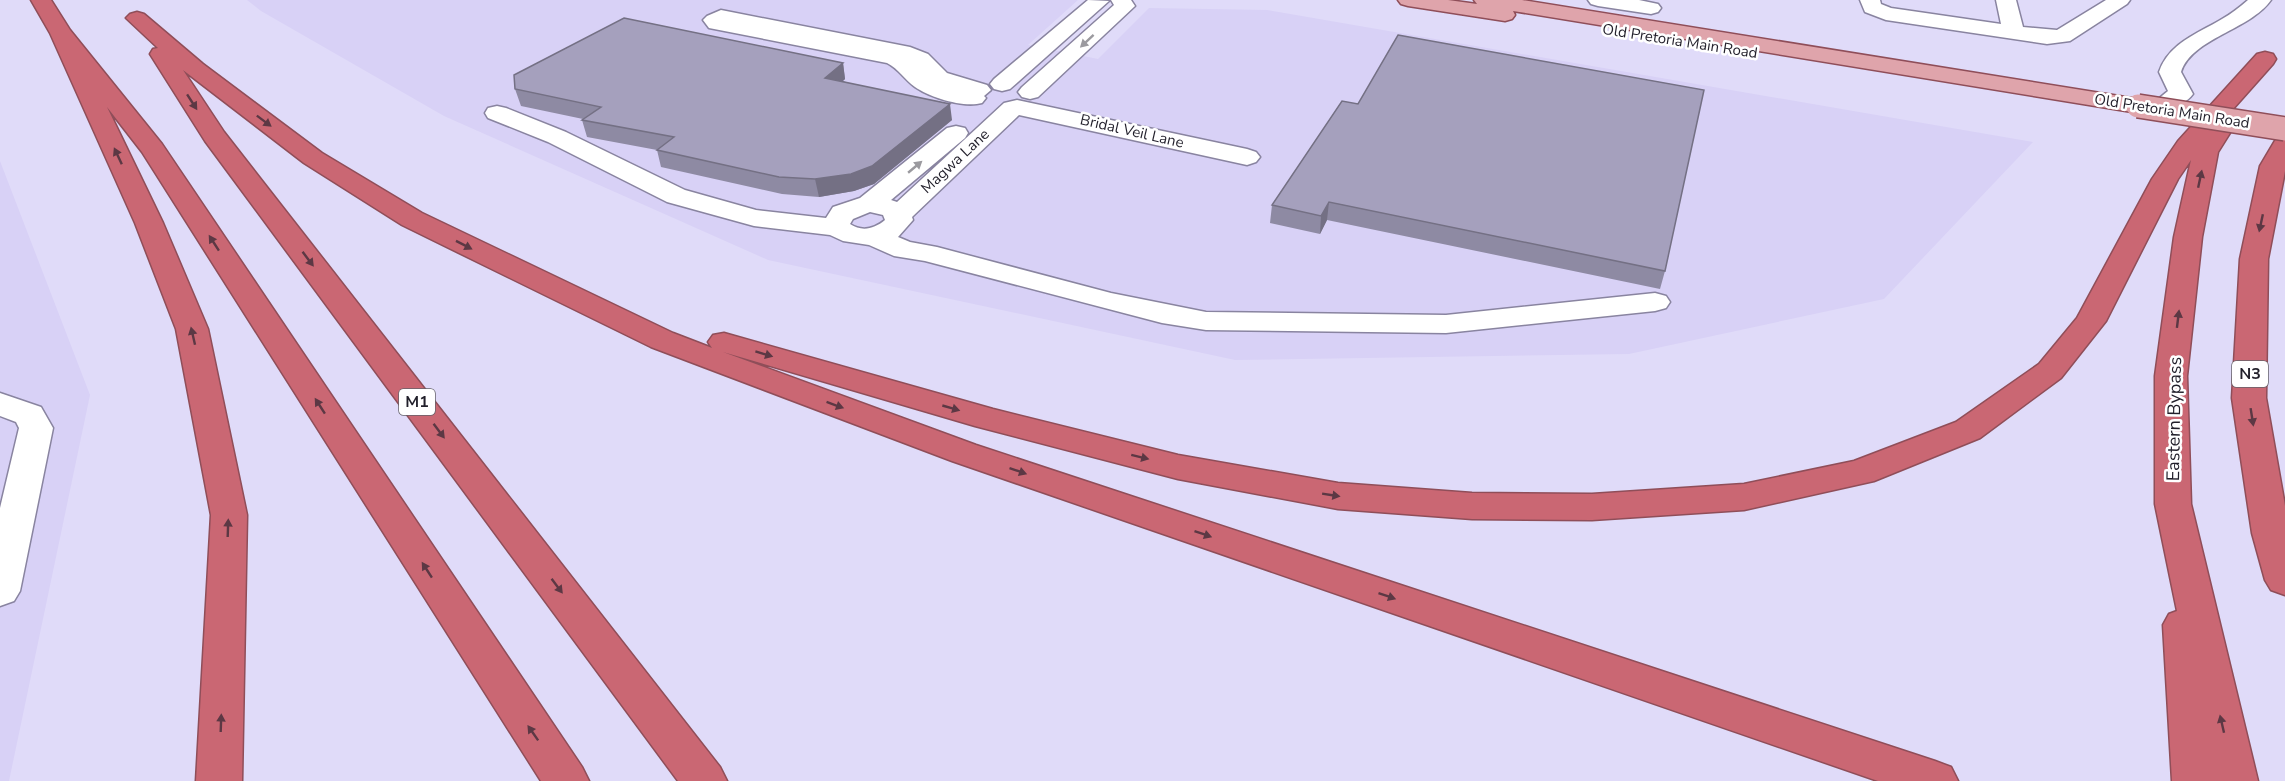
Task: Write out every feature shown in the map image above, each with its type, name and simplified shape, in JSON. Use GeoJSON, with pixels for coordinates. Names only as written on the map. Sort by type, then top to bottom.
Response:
{"type":"FeatureCollection","features":[{"type":"Feature","properties":{"kind":"highway"},"geometry":{"type":"LineString","coordinates":[[41,0],[61,33],[149,223],[192,329],[229,515],[219,781]]}},
{"type":"Feature","properties":{"kind":"highway"},"geometry":{"type":"LineString","coordinates":[[132,9],[195,69],[313,158],[412,219],[662,340],[964,453],[1935,781]]}},
{"type":"Feature","properties":{"kind":"highway","name":"M1"},"geometry":{"type":"LineString","coordinates":[[132,9],[214,136],[704,781]]}},
{"type":"Feature","properties":{"kind":"highway"},"geometry":{"type":"LineString","coordinates":[[61,33],[153,150],[567,781]]}},
{"type":"Feature","properties":{"kind":"highway","name":"Eastern Bypass"},"geometry":{"type":"LineString","coordinates":[[567,294],[987,418],[1178,467],[1338,496],[1472,506],[1581,507],[1744,497],[1861,472],[1968,430],[2050,371],[2091,321],[2165,179],[2187,146],[2271,54],[2205,152],[2192,216],[2171,376],[2173,504],[2235,781]]}},
{"type":"Feature","properties":{"kind":"highway","name":"N3"},"geometry":{"type":"LineString","coordinates":[[2285,144],[2273,166],[2254,258],[2249,398],[2271,533],[2285,580]]}},
{"type":"Feature","properties":{"kind":"highway"},"geometry":{"type":"LineString","coordinates":[[2173,504],[2195,781]]}},
{"type":"Feature","properties":{"kind":"main road","name":"Old Pretoria Main Road"},"geometry":{"type":"LineString","coordinates":[[1408,0],[1787,58],[1953,77]]}},
{"type":"Feature","properties":{"kind":"main road","name":"Old Pretoria Main Road"},"geometry":{"type":"LineString","coordinates":[[1484,0],[2285,129]]}},
{"type":"Feature","properties":{"kind":"street","name":"Magwa Lane"},"geometry":{"type":"LineString","coordinates":[[870,204],[980,99],[1002,84],[1100,1],[1105,0]]}},
{"type":"Feature","properties":{"kind":"street","name":"Magwa Lane"},"geometry":{"type":"LineString","coordinates":[[871,236],[890,230],[898,217],[1125,6],[1121,0]]}},
{"type":"Feature","properties":{"kind":"street"},"geometry":{"type":"LineString","coordinates":[[1598,0],[1651,8]]}},
{"type":"Feature","properties":{"kind":"street"},"geometry":{"type":"LineString","coordinates":[[1870,0],[1872,8],[1886,14],[2014,34],[2062,36],[2120,0]]}},
{"type":"Feature","properties":{"kind":"street"},"geometry":{"type":"LineString","coordinates":[[2006,0],[2014,34]]}},
{"type":"Feature","properties":{"kind":"street"},"geometry":{"type":"LineString","coordinates":[[2169,100],[2181,94],[2170,72],[2170,68],[2177,59],[2194,43],[2231,23],[2260,0]]}},
{"type":"Feature","properties":{"kind":"street"},"geometry":{"type":"LineString","coordinates":[[806,31],[893,58],[924,73],[934,87],[980,99]]}},
{"type":"Feature","properties":{"kind":"street"},"geometry":{"type":"LineString","coordinates":[[1002,84],[1020,86],[1023,101]]}},
{"type":"Feature","properties":{"kind":"street","name":"Magwa Lane"},"geometry":{"type":"LineString","coordinates":[[980,99],[1023,101]]}},
{"type":"Feature","properties":{"kind":"street","name":"Bridal Veil Lane"},"geometry":{"type":"LineString","coordinates":[[1023,101],[1252,152]]}},
{"type":"Feature","properties":{"kind":"street"},"geometry":{"type":"LineString","coordinates":[[497,113],[557,137],[676,196],[754,218],[796,223],[841,220],[870,204],[888,207],[927,253]]}},
{"type":"Feature","properties":{"kind":"street"},"geometry":{"type":"LineString","coordinates":[[841,220],[851,235],[871,236],[904,250],[927,253],[1106,301],[1206,321],[1446,324],[1526,318],[1655,302]]}},
{"type":"Feature","properties":{"kind":"street"},"geometry":{"type":"LineString","coordinates":[[0,404],[29,415],[36,428],[0,591]]}},
{"type":"Feature","properties":{"kind":"shaded area"},"geometry":{"type":"Polygon","coordinates":[[[247,0],[1078,0],[1028,45],[1098,59],[1149,8],[1267,10],[2033,142],[1884,299],[1629,354],[1235,360],[768,260],[444,116],[261,11],[247,0]]]}},
{"type":"Feature","properties":{"kind":"shaded area"},"geometry":{"type":"Polygon","coordinates":[[[0,161],[90,395],[9,781],[0,781],[0,161]]]}},
{"type":"Feature","properties":{"kind":"building"},"geometry":{"type":"Polygon","coordinates":[[[624,18],[843,63],[825,78],[950,104],[872,166],[851,174],[815,179],[779,177],[657,150],[674,137],[582,120],[601,107],[515,89],[514,75],[624,18]]]}},
{"type":"Feature","properties":{"kind":"building"},"geometry":{"type":"Polygon","coordinates":[[[1398,35],[1704,90],[1665,271],[1329,202],[1321,216],[1272,205],[1342,101],[1358,104],[1398,35]]]}}]}
